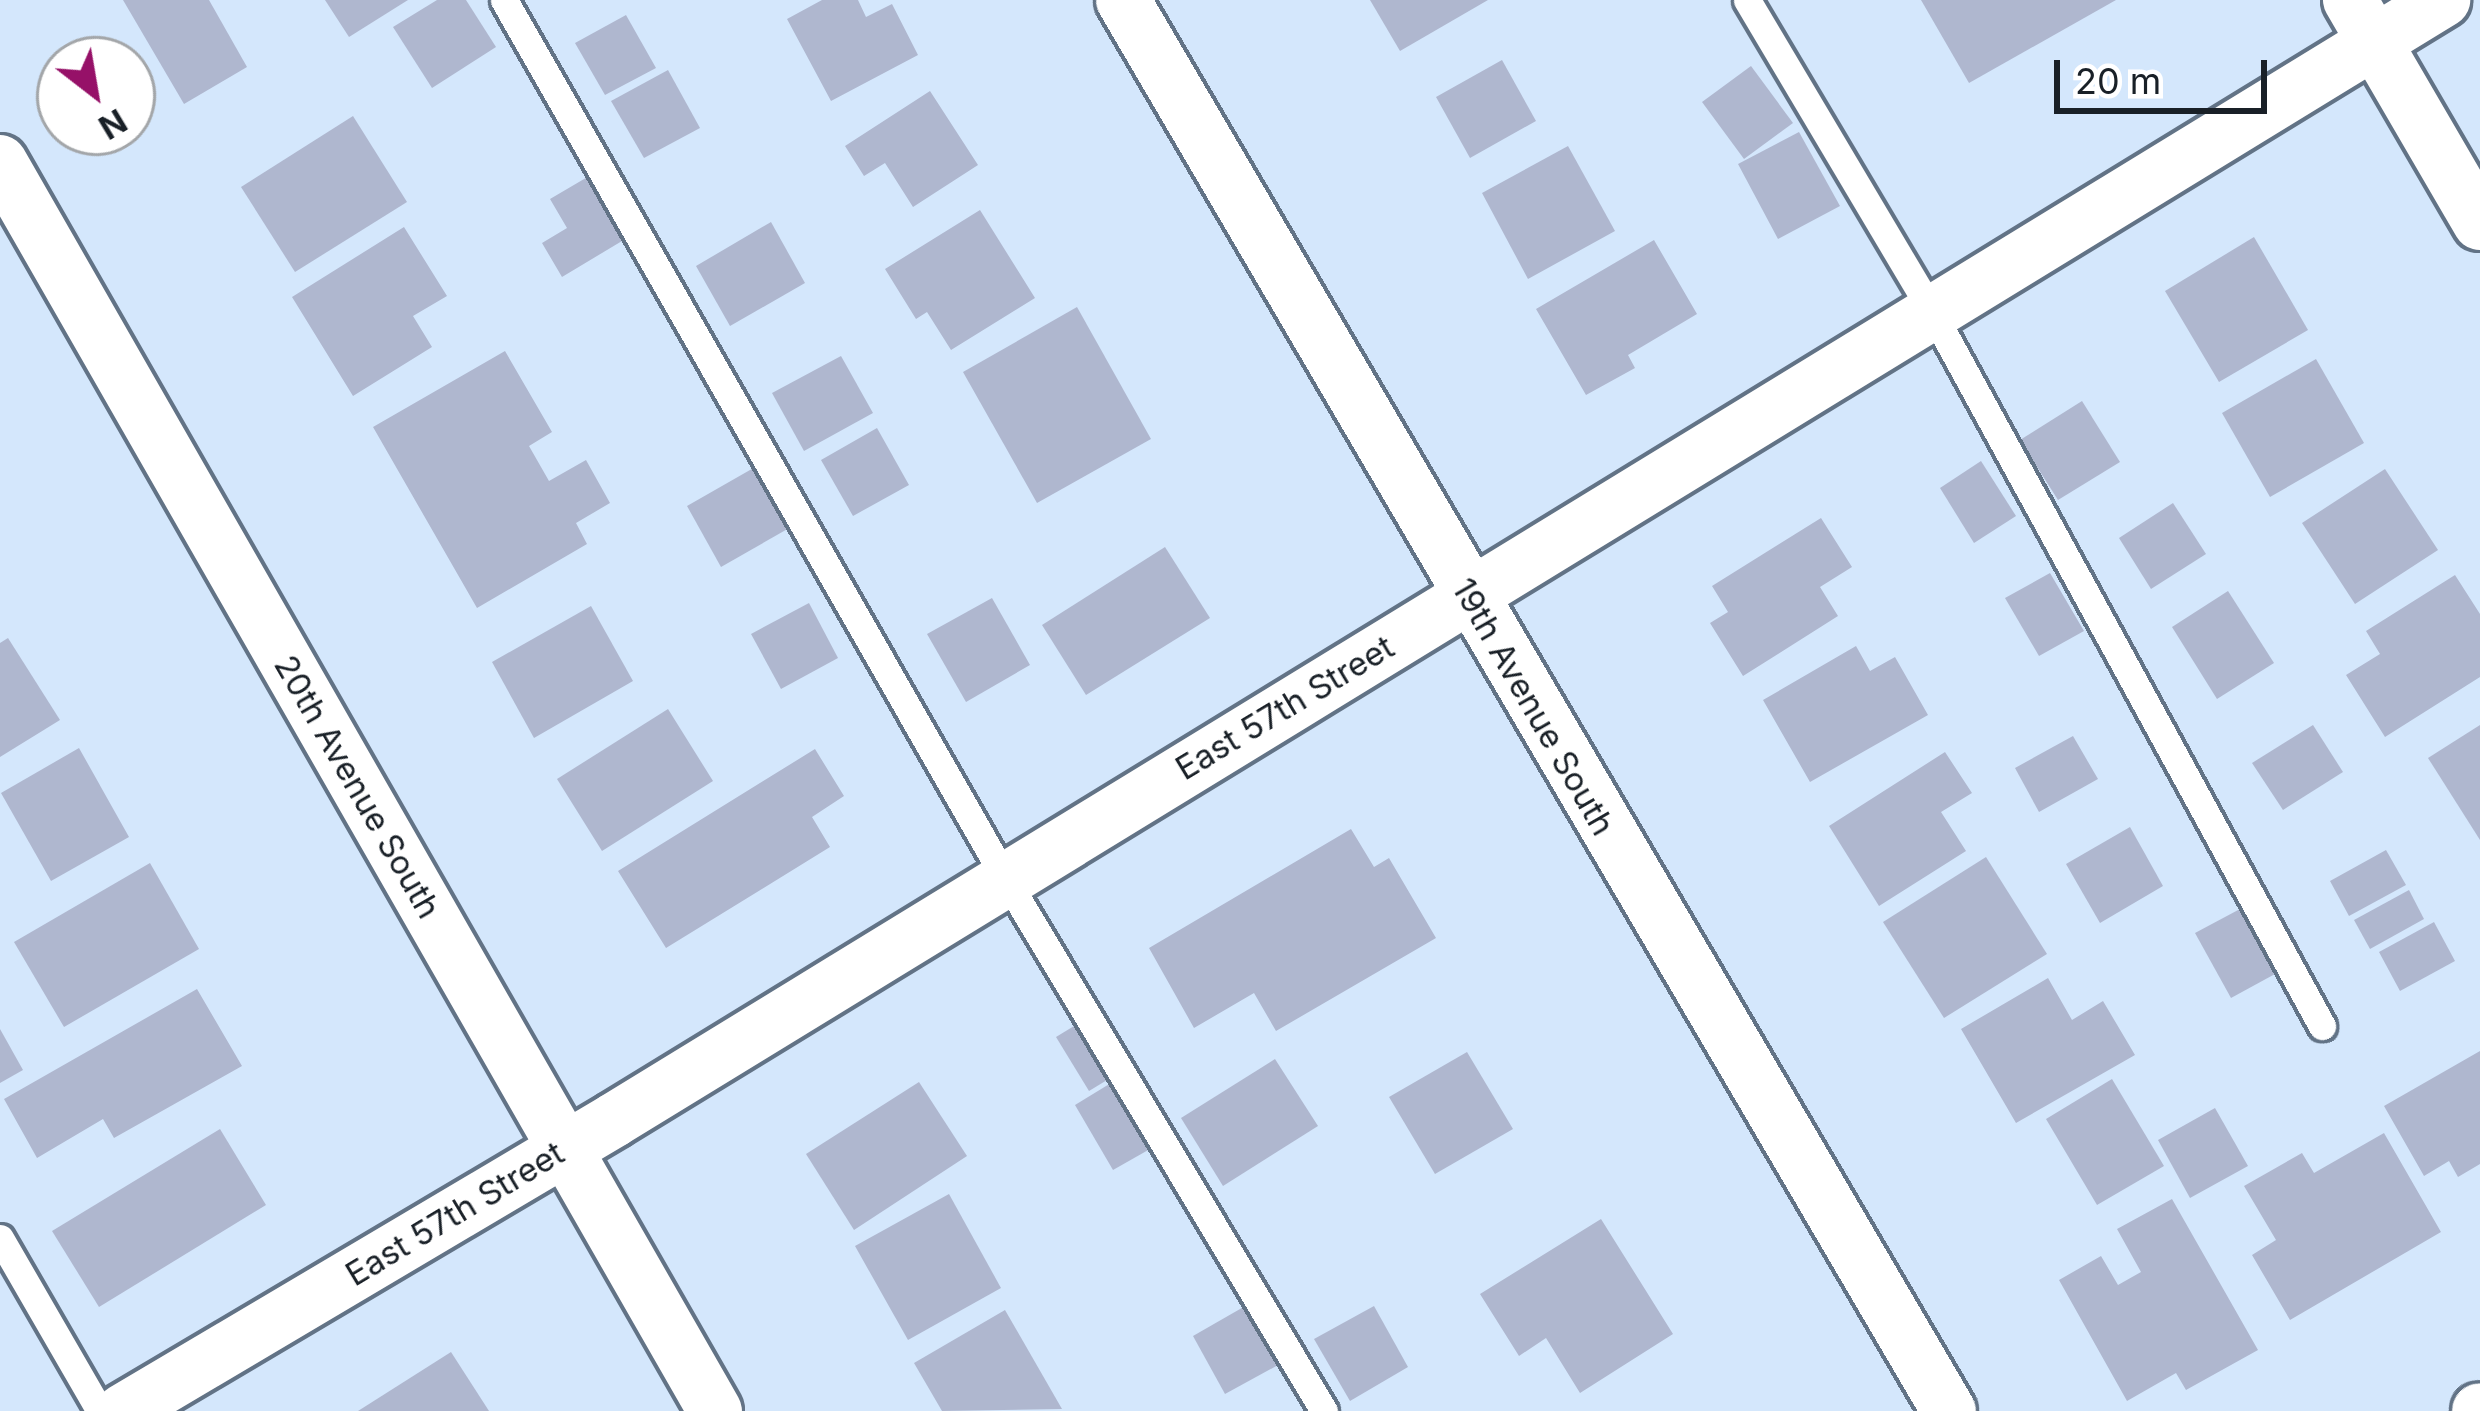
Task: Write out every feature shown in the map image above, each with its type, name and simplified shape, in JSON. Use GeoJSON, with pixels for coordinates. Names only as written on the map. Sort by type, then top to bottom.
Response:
{"type":"FeatureCollection","features":[{"type":"Feature","properties":{"kind":"street","name":"19th Avenue South"},"geometry":{"type":"LineString","coordinates":[[1124,0],[1468,596],[1949,1411]]}},
{"type":"Feature","properties":{"kind":"street","name":"East 57th Street"},"geometry":{"type":"LineString","coordinates":[[123,1411],[564,1150],[1931,310],[2362,21],[2444,0]]}},
{"type":"Feature","properties":{"kind":"street"},"geometry":{"type":"LineString","coordinates":[[2362,21],[2480,224]]}},
{"type":"Feature","properties":{"kind":"street","name":"20th Avenue South"},"geometry":{"type":"LineString","coordinates":[[0,162],[715,1411]]}},
{"type":"Feature","properties":{"kind":"lane"},"geometry":{"type":"LineString","coordinates":[[504,0],[1005,878],[1324,1411]]}},
{"type":"Feature","properties":{"kind":"lane"},"geometry":{"type":"LineString","coordinates":[[1747,0],[1931,310],[2322,1026]]}},
{"type":"Feature","properties":{"kind":"lane"},"geometry":{"type":"LineString","coordinates":[[0,1238],[100,1411]]}},
{"type":"Feature","properties":{"kind":"building"},"geometry":{"type":"Polygon","coordinates":[[[123,0],[209,0],[247,67],[184,104],[156,56],[156,36],[144,36],[123,0]]]}},
{"type":"Feature","properties":{"kind":"building"},"geometry":{"type":"Polygon","coordinates":[[[325,0],[408,0],[349,37],[325,0]]]}},
{"type":"Feature","properties":{"kind":"building"},"geometry":{"type":"Polygon","coordinates":[[[437,0],[466,0],[496,47],[432,88],[393,27],[437,0]]]}},
{"type":"Feature","properties":{"kind":"building"},"geometry":{"type":"Polygon","coordinates":[[[822,0],[858,0],[866,17],[892,4],[918,55],[831,101],[787,19],[822,0]]]}},
{"type":"Feature","properties":{"kind":"building"},"geometry":{"type":"Polygon","coordinates":[[[1370,0],[1488,0],[1400,51],[1370,0]]]}},
{"type":"Feature","properties":{"kind":"building"},"geometry":{"type":"Polygon","coordinates":[[[1921,0],[2116,0],[1969,83],[1921,0]]]}},
{"type":"Feature","properties":{"kind":"building"},"geometry":{"type":"Polygon","coordinates":[[[626,15],[656,68],[605,95],[575,43],[626,15]]]}},
{"type":"Feature","properties":{"kind":"building"},"geometry":{"type":"Polygon","coordinates":[[[1502,60],[1536,121],[1470,158],[1436,97],[1502,60]]]}},
{"type":"Feature","properties":{"kind":"building"},"geometry":{"type":"Polygon","coordinates":[[[1751,66],[1793,123],[1744,159],[1702,102],[1751,66]]]}},
{"type":"Feature","properties":{"kind":"building"},"geometry":{"type":"Polygon","coordinates":[[[668,70],[700,128],[644,158],[611,101],[668,70]]]}},
{"type":"Feature","properties":{"kind":"building"},"geometry":{"type":"Polygon","coordinates":[[[930,91],[978,165],[913,207],[885,163],[864,176],[845,146],[930,91]]]}},
{"type":"Feature","properties":{"kind":"building"},"geometry":{"type":"Polygon","coordinates":[[[353,116],[407,202],[295,272],[241,187],[353,116]]]}},
{"type":"Feature","properties":{"kind":"building"},"geometry":{"type":"Polygon","coordinates":[[[1799,132],[1840,206],[1778,239],[1738,164],[1799,132]]]}},
{"type":"Feature","properties":{"kind":"building"},"geometry":{"type":"Polygon","coordinates":[[[1568,146],[1615,231],[1528,279],[1482,193],[1568,146]]]}},
{"type":"Feature","properties":{"kind":"building"},"geometry":{"type":"Polygon","coordinates":[[[596,172],[632,235],[562,277],[542,243],[567,228],[550,199],[596,172]]]}},
{"type":"Feature","properties":{"kind":"building"},"geometry":{"type":"Polygon","coordinates":[[[980,210],[1035,298],[951,350],[927,312],[916,319],[885,269],[980,210]]]}},
{"type":"Feature","properties":{"kind":"building"},"geometry":{"type":"Polygon","coordinates":[[[771,222],[805,283],[730,326],[696,266],[771,222]]]}},
{"type":"Feature","properties":{"kind":"building"},"geometry":{"type":"Polygon","coordinates":[[[404,227],[447,296],[413,316],[432,347],[353,396],[292,297],[404,227]]]}},
{"type":"Feature","properties":{"kind":"building"},"geometry":{"type":"Polygon","coordinates":[[[2254,237],[2308,330],[2219,382],[2165,291],[2254,237]]]}},
{"type":"Feature","properties":{"kind":"building"},"geometry":{"type":"Polygon","coordinates":[[[1654,240],[1697,314],[1628,355],[1635,368],[1586,395],[1536,309],[1654,240]]]}},
{"type":"Feature","properties":{"kind":"building"},"geometry":{"type":"Polygon","coordinates":[[[1077,307],[1151,439],[1037,503],[963,372],[1077,307]]]}},
{"type":"Feature","properties":{"kind":"building"},"geometry":{"type":"Polygon","coordinates":[[[505,351],[552,432],[529,446],[549,481],[586,460],[610,503],[576,523],[587,544],[477,608],[373,427],[505,351]]]}},
{"type":"Feature","properties":{"kind":"building"},"geometry":{"type":"Polygon","coordinates":[[[841,356],[873,413],[804,451],[772,393],[841,356]]]}},
{"type":"Feature","properties":{"kind":"building"},"geometry":{"type":"Polygon","coordinates":[[[2316,359],[2364,443],[2270,497],[2222,413],[2316,359]]]}},
{"type":"Feature","properties":{"kind":"building"},"geometry":{"type":"Polygon","coordinates":[[[2082,401],[2120,462],[2058,500],[2020,440],[2082,401]]]}},
{"type":"Feature","properties":{"kind":"building"},"geometry":{"type":"Polygon","coordinates":[[[877,428],[909,485],[853,516],[821,460],[877,428]]]}},
{"type":"Feature","properties":{"kind":"building"},"geometry":{"type":"Polygon","coordinates":[[[1981,461],[2016,516],[1974,543],[1940,488],[1981,461]]]}},
{"type":"Feature","properties":{"kind":"building"},"geometry":{"type":"Polygon","coordinates":[[[764,462],[798,523],[721,567],[687,506],[764,462]]]}},
{"type":"Feature","properties":{"kind":"building"},"geometry":{"type":"Polygon","coordinates":[[[2385,469],[2438,550],[2355,604],[2302,523],[2385,469]]]}},
{"type":"Feature","properties":{"kind":"building"},"geometry":{"type":"Polygon","coordinates":[[[2173,503],[2206,554],[2151,589],[2119,538],[2173,503]]]}},
{"type":"Feature","properties":{"kind":"building"},"geometry":{"type":"Polygon","coordinates":[[[1821,518],[1852,567],[1820,587],[1838,616],[1743,676],[1710,623],[1728,612],[1712,586],[1821,518]]]}},
{"type":"Feature","properties":{"kind":"building"},"geometry":{"type":"Polygon","coordinates":[[[1165,547],[1210,618],[1086,695],[1042,625],[1165,547]]]}},
{"type":"Feature","properties":{"kind":"building"},"geometry":{"type":"Polygon","coordinates":[[[2050,573],[2084,631],[2039,656],[2005,598],[2050,573]]]}},
{"type":"Feature","properties":{"kind":"building"},"geometry":{"type":"Polygon","coordinates":[[[2455,575],[2480,614],[2480,677],[2385,737],[2346,675],[2380,654],[2366,631],[2455,575]]]}},
{"type":"Feature","properties":{"kind":"building"},"geometry":{"type":"Polygon","coordinates":[[[2228,591],[2274,663],[2217,699],[2172,627],[2228,591]]]}},
{"type":"Feature","properties":{"kind":"building"},"geometry":{"type":"Polygon","coordinates":[[[992,598],[1030,665],[966,702],[927,634],[992,598]]]}},
{"type":"Feature","properties":{"kind":"building"},"geometry":{"type":"Polygon","coordinates":[[[809,603],[838,658],[781,689],[751,634],[809,603]]]}},
{"type":"Feature","properties":{"kind":"building"},"geometry":{"type":"Polygon","coordinates":[[[591,606],[633,681],[534,738],[492,662],[591,606]]]}},
{"type":"Feature","properties":{"kind":"building"},"geometry":{"type":"Polygon","coordinates":[[[8,638],[60,720],[0,757],[0,643],[8,638]]]}},
{"type":"Feature","properties":{"kind":"building"},"geometry":{"type":"Polygon","coordinates":[[[1856,646],[1870,671],[1895,657],[1928,715],[1810,782],[1763,700],[1856,646]]]}},
{"type":"Feature","properties":{"kind":"building"},"geometry":{"type":"Polygon","coordinates":[[[668,709],[713,781],[602,851],[557,779],[668,709]]]}},
{"type":"Feature","properties":{"kind":"building"},"geometry":{"type":"Polygon","coordinates":[[[2313,725],[2343,772],[2283,810],[2252,763],[2313,725]]]}},
{"type":"Feature","properties":{"kind":"building"},"geometry":{"type":"Polygon","coordinates":[[[2480,725],[2480,840],[2428,758],[2480,725]]]}},
{"type":"Feature","properties":{"kind":"building"},"geometry":{"type":"Polygon","coordinates":[[[2073,736],[2098,779],[2039,812],[2015,768],[2073,736]]]}},
{"type":"Feature","properties":{"kind":"building"},"geometry":{"type":"Polygon","coordinates":[[[79,748],[129,837],[51,881],[1,793],[79,748]]]}},
{"type":"Feature","properties":{"kind":"building"},"geometry":{"type":"Polygon","coordinates":[[[815,749],[844,796],[812,817],[830,847],[666,948],[618,871],[815,749]]]}},
{"type":"Feature","properties":{"kind":"building"},"geometry":{"type":"Polygon","coordinates":[[[1945,752],[1972,793],[1941,812],[1966,851],[1879,906],[1829,826],[1945,752]]]}},
{"type":"Feature","properties":{"kind":"building"},"geometry":{"type":"Polygon","coordinates":[[[2130,827],[2163,886],[2100,923],[2066,864],[2130,827]]]}},
{"type":"Feature","properties":{"kind":"building"},"geometry":{"type":"Polygon","coordinates":[[[1351,829],[1374,867],[1389,858],[1436,938],[1276,1031],[1254,993],[1194,1028],[1149,948],[1351,829]]]}},
{"type":"Feature","properties":{"kind":"building"},"geometry":{"type":"Polygon","coordinates":[[[2386,850],[2406,885],[2349,916],[2330,881],[2386,850]]]}},
{"type":"Feature","properties":{"kind":"building"},"geometry":{"type":"Polygon","coordinates":[[[1986,857],[2047,954],[1944,1018],[1883,922],[1986,857]]]}},
{"type":"Feature","properties":{"kind":"building"},"geometry":{"type":"Polygon","coordinates":[[[150,863],[199,949],[64,1027],[14,942],[150,863]]]}},
{"type":"Feature","properties":{"kind":"building"},"geometry":{"type":"Polygon","coordinates":[[[2409,890],[2424,919],[2370,949],[2354,920],[2409,890]]]}},
{"type":"Feature","properties":{"kind":"building"},"geometry":{"type":"Polygon","coordinates":[[[2240,909],[2275,974],[2231,998],[2195,933],[2240,909]]]}},
{"type":"Feature","properties":{"kind":"building"},"geometry":{"type":"Polygon","coordinates":[[[2434,922],[2455,961],[2400,991],[2379,952],[2434,922]]]}},
{"type":"Feature","properties":{"kind":"building"},"geometry":{"type":"Polygon","coordinates":[[[2048,978],[2072,1020],[2103,1001],[2135,1055],[2016,1123],[1961,1029],[2048,978]]]}},
{"type":"Feature","properties":{"kind":"building"},"geometry":{"type":"Polygon","coordinates":[[[197,989],[242,1066],[114,1138],[103,1119],[37,1158],[4,1099],[197,989]]]}},
{"type":"Feature","properties":{"kind":"building"},"geometry":{"type":"Polygon","coordinates":[[[1079,1023],[1112,1077],[1089,1091],[1056,1037],[1079,1023]]]}},
{"type":"Feature","properties":{"kind":"building"},"geometry":{"type":"Polygon","coordinates":[[[0,1029],[23,1070],[0,1083],[0,1029]]]}},
{"type":"Feature","properties":{"kind":"building"},"geometry":{"type":"Polygon","coordinates":[[[2480,1051],[2480,1164],[2458,1177],[2449,1161],[2424,1176],[2384,1106],[2480,1051]]]}},
{"type":"Feature","properties":{"kind":"building"},"geometry":{"type":"Polygon","coordinates":[[[1467,1052],[1513,1129],[1435,1174],[1389,1097],[1467,1052]]]}},
{"type":"Feature","properties":{"kind":"building"},"geometry":{"type":"Polygon","coordinates":[[[1275,1059],[1318,1126],[1223,1186],[1181,1118],[1275,1059]]]}},
{"type":"Feature","properties":{"kind":"building"},"geometry":{"type":"Polygon","coordinates":[[[2112,1079],[2164,1166],[2097,1205],[2046,1119],[2112,1079]]]}},
{"type":"Feature","properties":{"kind":"building"},"geometry":{"type":"Polygon","coordinates":[[[919,1082],[967,1156],[854,1230],[806,1154],[919,1082]]]}},
{"type":"Feature","properties":{"kind":"building"},"geometry":{"type":"Polygon","coordinates":[[[1111,1083],[1150,1149],[1113,1170],[1075,1105],[1111,1083]]]}},
{"type":"Feature","properties":{"kind":"building"},"geometry":{"type":"Polygon","coordinates":[[[2215,1108],[2248,1166],[2190,1198],[2158,1140],[2215,1108]]]}},
{"type":"Feature","properties":{"kind":"building"},"geometry":{"type":"Polygon","coordinates":[[[220,1129],[266,1205],[99,1307],[52,1231],[220,1129]]]}},
{"type":"Feature","properties":{"kind":"building"},"geometry":{"type":"Polygon","coordinates":[[[2384,1133],[2441,1232],[2290,1320],[2252,1255],[2276,1240],[2244,1186],[2302,1153],[2314,1173],[2384,1133]]]}},
{"type":"Feature","properties":{"kind":"building"},"geometry":{"type":"Polygon","coordinates":[[[949,1194],[1001,1288],[908,1340],[855,1246],[949,1194]]]}},
{"type":"Feature","properties":{"kind":"building"},"geometry":{"type":"Polygon","coordinates":[[[2172,1199],[2258,1350],[2186,1390],[2176,1373],[2127,1401],[2059,1280],[2101,1256],[2118,1285],[2141,1272],[2117,1229],[2172,1199]]]}},
{"type":"Feature","properties":{"kind":"building"},"geometry":{"type":"Polygon","coordinates":[[[1601,1219],[1673,1334],[1580,1393],[1546,1338],[1519,1356],[1480,1294],[1601,1219]]]}},
{"type":"Feature","properties":{"kind":"building"},"geometry":{"type":"Polygon","coordinates":[[[1247,1305],[1280,1364],[1225,1394],[1193,1336],[1247,1305]]]}},
{"type":"Feature","properties":{"kind":"building"},"geometry":{"type":"Polygon","coordinates":[[[1374,1306],[1408,1367],[1350,1401],[1314,1339],[1374,1306]]]}},
{"type":"Feature","properties":{"kind":"building"},"geometry":{"type":"Polygon","coordinates":[[[1005,1310],[1062,1409],[942,1411],[914,1363],[1005,1310]]]}},
{"type":"Feature","properties":{"kind":"building"},"geometry":{"type":"Polygon","coordinates":[[[451,1352],[489,1411],[358,1411],[451,1352]]]}}]}
